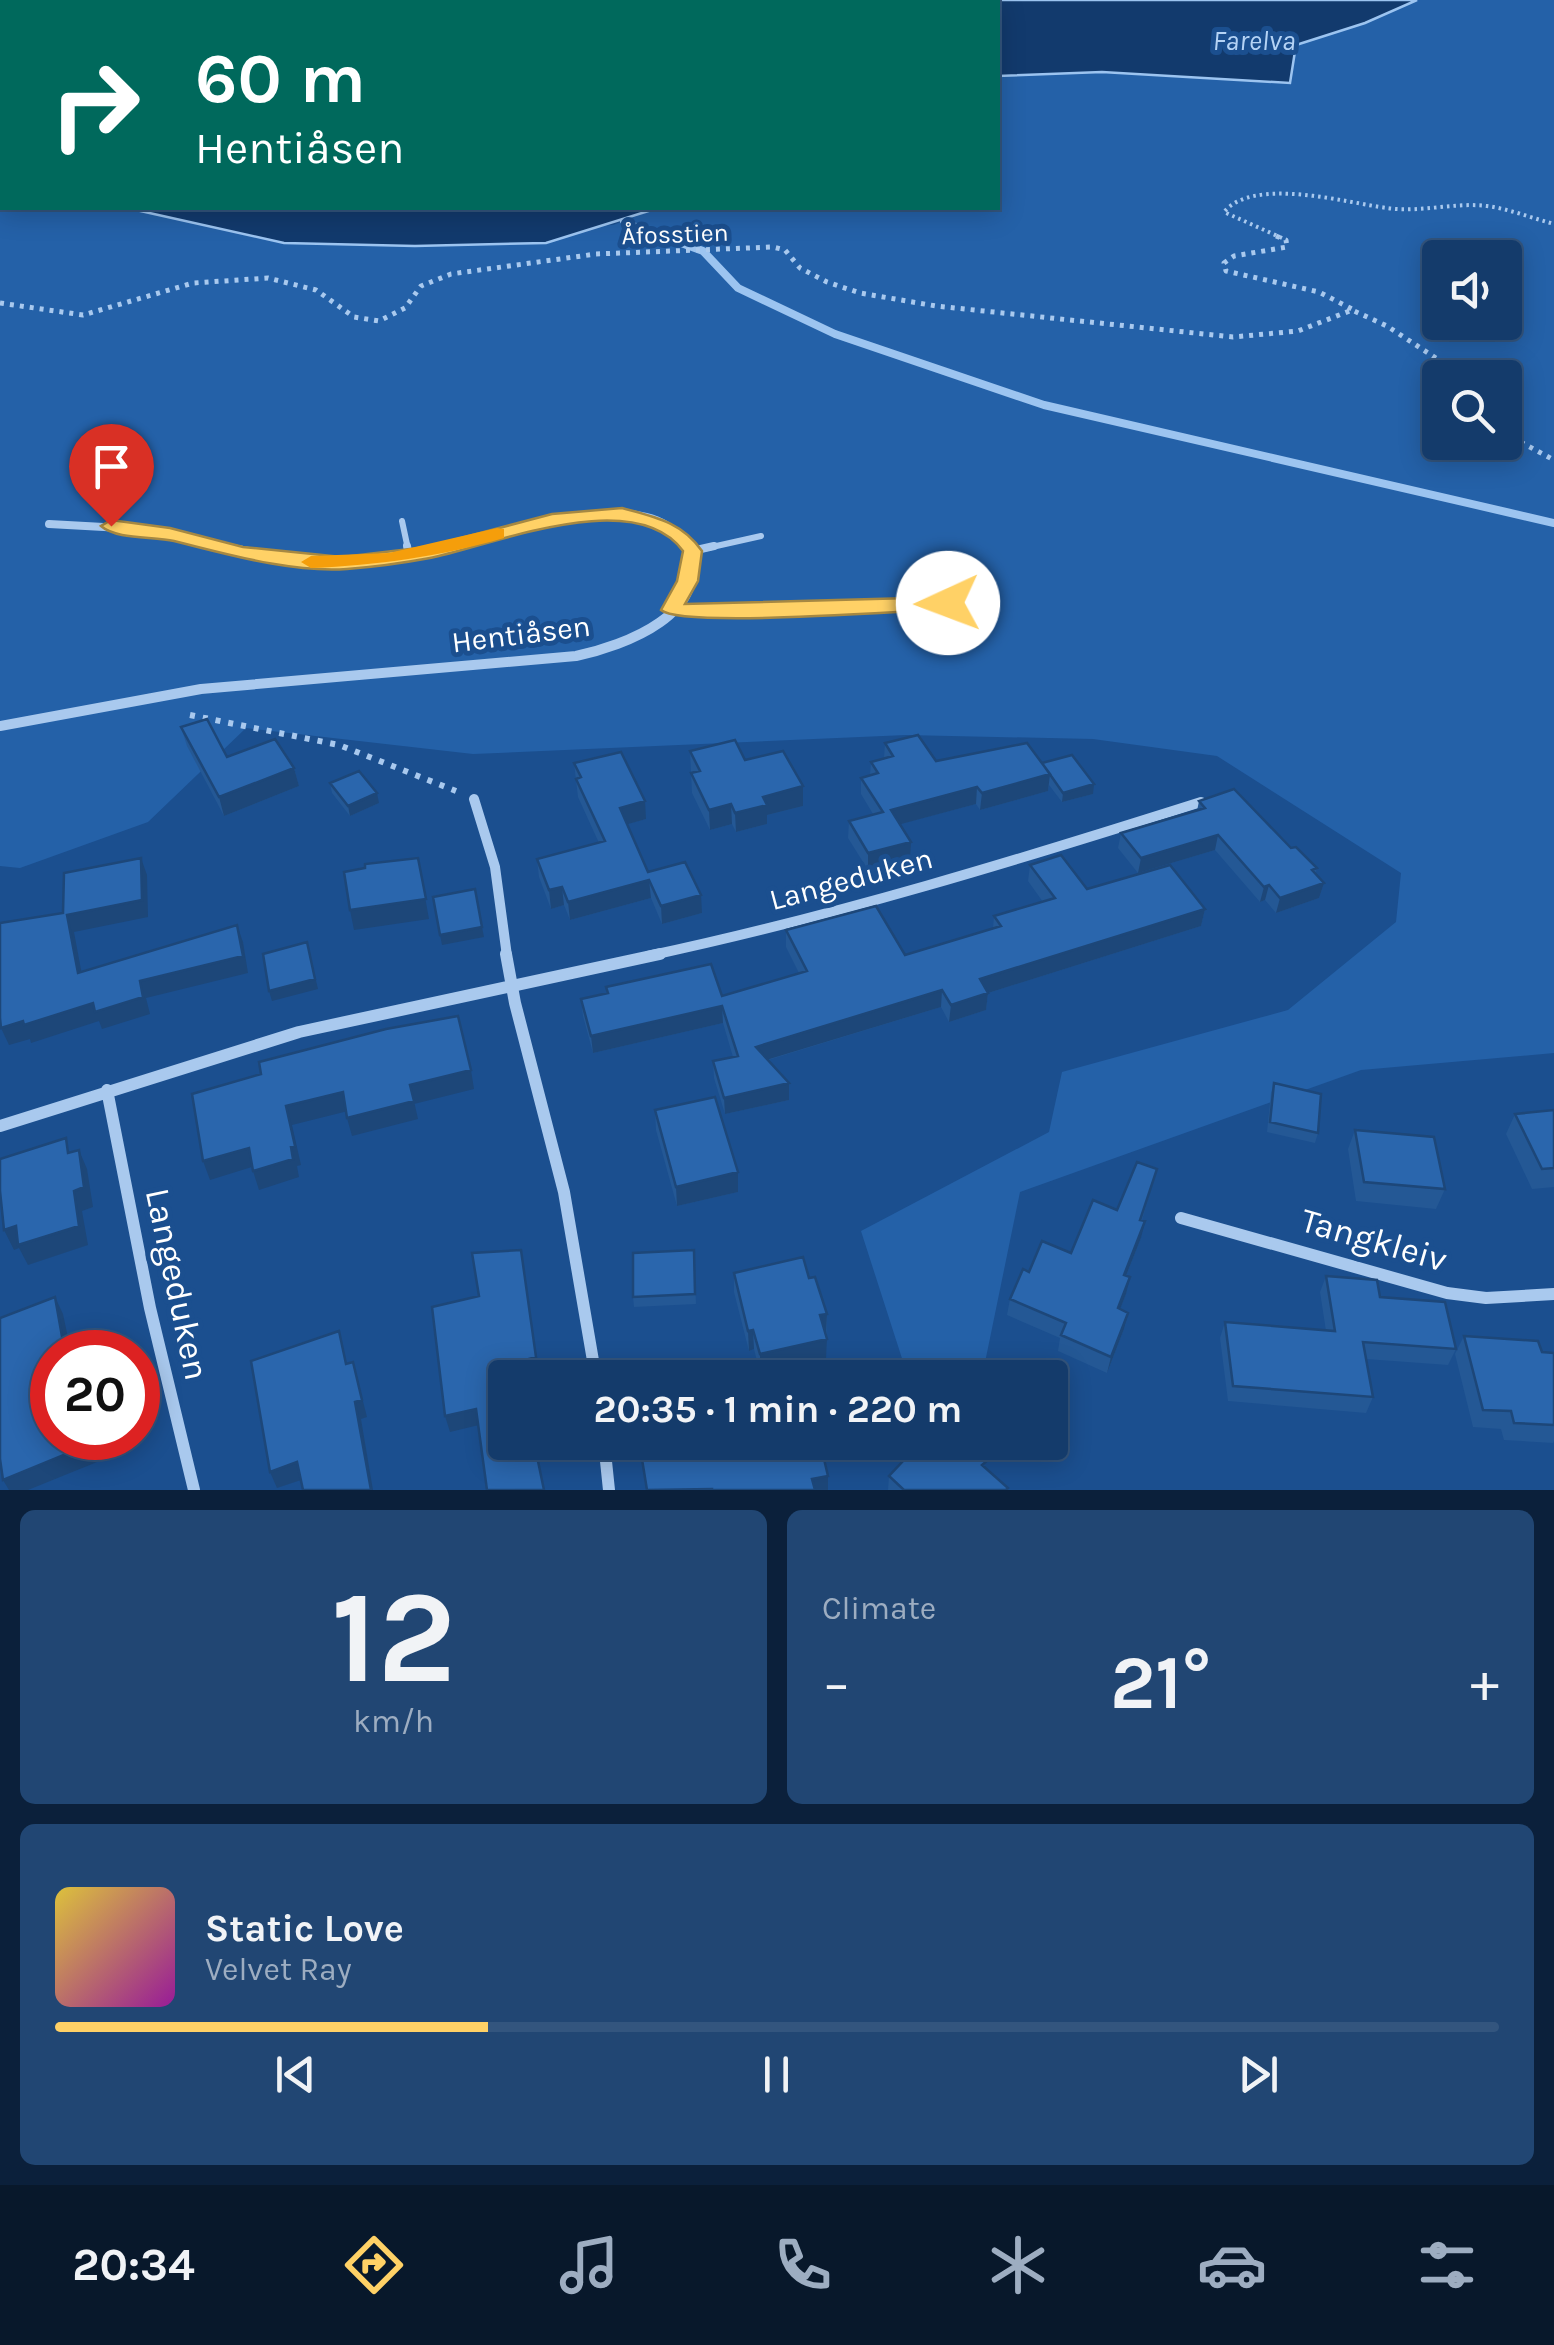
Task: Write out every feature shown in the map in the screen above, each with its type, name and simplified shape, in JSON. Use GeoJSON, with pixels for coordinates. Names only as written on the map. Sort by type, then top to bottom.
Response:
{"type":"FeatureCollection","features":[{"type":"Feature","properties":{"kind":"street"},"geometry":{"type":"LineString","coordinates":[[49,524],[135,528],[243,553],[342,564],[408,556],[552,520],[622,514],[664,526],[683,538],[692,551]]}},
{"type":"Feature","properties":{"kind":"street","name":"Hentiåsen"},"geometry":{"type":"LineString","coordinates":[[0,726],[201,689],[576,656],[635,640],[654,628],[671,610],[688,581],[692,551]]}},
{"type":"Feature","properties":{"kind":"street"},"geometry":{"type":"LineString","coordinates":[[474,799],[486,822],[497,864],[511,986],[582,1271],[594,1360]]}},
{"type":"Feature","properties":{"kind":"street","name":"Langeduken"},"geometry":{"type":"LineString","coordinates":[[0,1126],[299,1032],[770,930],[979,872],[1200,802]]}},
{"type":"Feature","properties":{"kind":"street","name":"Langeduken"},"geometry":{"type":"LineString","coordinates":[[107,1090],[150,1308],[194,1490]]}},
{"type":"Feature","properties":{"kind":"street","name":"Tangkleiv"},"geometry":{"type":"LineString","coordinates":[[1181,1218],[1447,1293],[1486,1298],[1554,1294]]}},
{"type":"Feature","properties":{"kind":"street"},"geometry":{"type":"LineString","coordinates":[[606,1460],[609,1490]]}},
{"type":"Feature","properties":{"kind":"lane"},"geometry":{"type":"LineString","coordinates":[[402,522],[408,556]]}},
{"type":"Feature","properties":{"kind":"lane"},"geometry":{"type":"LineString","coordinates":[[692,551],[761,536]]}},
{"type":"Feature","properties":{"kind":"lane"},"geometry":{"type":"LineString","coordinates":[[671,610],[980,605]]}},
{"type":"Feature","properties":{"kind":"path"},"geometry":{"type":"LineString","coordinates":[[1443,360],[1318,292],[1226,271],[1224,263],[1234,256],[1287,247],[1286,240],[1232,218],[1224,212],[1227,206],[1258,194],[1324,196],[1390,210],[1487,206],[1554,224]]}},
{"type":"Feature","properties":{"kind":"path","name":"Åfosstien"},"geometry":{"type":"LineString","coordinates":[[0,303],[83,315],[193,283],[268,278],[316,290],[354,316],[379,320],[405,308],[422,286],[451,274],[596,254],[773,247],[785,250],[800,268],[860,293],[955,308],[1233,337],[1298,331],[1352,310]]}},
{"type":"Feature","properties":{"kind":"path"},"geometry":{"type":"LineString","coordinates":[[1522,443],[1554,460]]}},
{"type":"Feature","properties":{"kind":"path"},"geometry":{"type":"LineString","coordinates":[[174,715],[266,728],[339,745],[474,799]]}},
{"type":"Feature","properties":{"kind":"shaded area"},"geometry":{"type":"Polygon","coordinates":[[[1417,0],[1554,0],[1554,1053],[1361,1070],[1020,1192],[985,1360],[903,1360],[861,1231],[1049,1132],[1062,1072],[1288,1010],[1396,922],[1401,873],[1217,756],[1093,739],[906,735],[473,754],[246,728],[148,822],[20,868],[0,866],[0,210],[136,210],[284,243],[613,225],[653,210],[1000,210],[1000,76],[1101,72],[1289,83],[1296,45],[1365,23],[1417,0]]]}},
{"type":"Feature","properties":{"kind":"water","name":"Farelva"},"geometry":{"type":"Polygon","coordinates":[[[1000,0],[1417,0],[1365,23],[1296,45],[1290,83],[1102,72],[1000,76],[1000,0]]]}},
{"type":"Feature","properties":{"kind":"water"},"geometry":{"type":"Polygon","coordinates":[[[136,210],[652,210],[546,243],[284,243],[136,210]]]}},
{"type":"Feature","properties":{"kind":"building"},"geometry":{"type":"Polygon","coordinates":[[[207,719],[227,757],[275,739],[294,768],[219,797],[181,727],[207,719]]]}},
{"type":"Feature","properties":{"kind":"building"},"geometry":{"type":"Polygon","coordinates":[[[918,735],[936,761],[1027,743],[1050,774],[982,793],[977,787],[891,810],[911,842],[868,853],[849,821],[883,812],[861,778],[878,773],[871,762],[893,756],[885,743],[918,735]]]}},
{"type":"Feature","properties":{"kind":"building"},"geometry":{"type":"Polygon","coordinates":[[[735,740],[745,760],[783,751],[803,786],[763,797],[767,805],[735,813],[731,804],[709,810],[691,773],[700,771],[690,751],[735,740]]]}},
{"type":"Feature","properties":{"kind":"building"},"geometry":{"type":"Polygon","coordinates":[[[621,752],[645,801],[620,808],[648,872],[685,862],[701,895],[661,906],[649,880],[568,902],[562,887],[549,890],[537,859],[605,841],[576,779],[581,777],[574,763],[621,752]]]}},
{"type":"Feature","properties":{"kind":"building"},"geometry":{"type":"Polygon","coordinates":[[[1072,755],[1094,784],[1063,793],[1042,763],[1072,755]]]}},
{"type":"Feature","properties":{"kind":"building"},"geometry":{"type":"Polygon","coordinates":[[[359,771],[377,793],[348,806],[330,783],[359,771]]]}},
{"type":"Feature","properties":{"kind":"building"},"geometry":{"type":"Polygon","coordinates":[[[1234,789],[1291,848],[1296,847],[1317,868],[1312,870],[1324,883],[1280,898],[1269,885],[1264,887],[1218,835],[1141,858],[1121,833],[1205,808],[1199,801],[1234,789]]]}},
{"type":"Feature","properties":{"kind":"building"},"geometry":{"type":"Polygon","coordinates":[[[1061,855],[1087,889],[1170,865],[1205,909],[980,979],[988,993],[951,1005],[942,990],[756,1047],[789,1083],[724,1098],[713,1061],[738,1056],[722,1006],[591,1036],[581,999],[608,993],[606,987],[711,964],[722,996],[807,971],[786,930],[876,906],[905,955],[1001,926],[994,916],[1055,898],[1030,865],[1061,855]]]}},
{"type":"Feature","properties":{"kind":"building"},"geometry":{"type":"Polygon","coordinates":[[[141,858],[142,900],[67,915],[78,973],[237,925],[243,956],[140,981],[143,997],[95,1012],[93,1003],[24,1025],[23,1021],[1,1028],[0,923],[63,913],[64,873],[141,858]]]}},
{"type":"Feature","properties":{"kind":"building"},"geometry":{"type":"Polygon","coordinates":[[[418,858],[426,899],[350,910],[344,872],[365,868],[365,864],[418,858]]]}},
{"type":"Feature","properties":{"kind":"building"},"geometry":{"type":"Polygon","coordinates":[[[475,889],[482,927],[440,935],[433,897],[475,889]]]}},
{"type":"Feature","properties":{"kind":"building"},"geometry":{"type":"Polygon","coordinates":[[[307,942],[315,979],[269,991],[263,954],[307,942]]]}},
{"type":"Feature","properties":{"kind":"building"},"geometry":{"type":"Polygon","coordinates":[[[458,1016],[471,1070],[410,1085],[414,1101],[347,1118],[343,1092],[286,1106],[295,1146],[291,1147],[293,1159],[253,1171],[249,1148],[203,1161],[192,1094],[261,1074],[259,1062],[386,1029],[458,1016]]]}},
{"type":"Feature","properties":{"kind":"building"},"geometry":{"type":"Polygon","coordinates":[[[1274,1083],[1321,1094],[1318,1133],[1270,1122],[1274,1083]]]}},
{"type":"Feature","properties":{"kind":"building"},"geometry":{"type":"Polygon","coordinates":[[[715,1097],[738,1172],[676,1187],[655,1110],[715,1097]]]}},
{"type":"Feature","properties":{"kind":"building"},"geometry":{"type":"Polygon","coordinates":[[[1554,1110],[1554,1168],[1542,1169],[1515,1114],[1554,1110]]]}},
{"type":"Feature","properties":{"kind":"building"},"geometry":{"type":"Polygon","coordinates":[[[1355,1130],[1434,1137],[1445,1189],[1364,1182],[1355,1130]]]}},
{"type":"Feature","properties":{"kind":"building"},"geometry":{"type":"Polygon","coordinates":[[[66,1138],[68,1153],[79,1150],[84,1187],[74,1191],[79,1226],[18,1245],[16,1226],[4,1230],[0,1159],[66,1138]]]}},
{"type":"Feature","properties":{"kind":"building"},"geometry":{"type":"Polygon","coordinates":[[[1137,1162],[1157,1169],[1140,1220],[1145,1221],[1124,1275],[1130,1277],[1118,1308],[1128,1313],[1111,1357],[1061,1335],[1066,1323],[1010,1299],[1023,1269],[1029,1272],[1042,1241],[1071,1253],[1093,1200],[1117,1210],[1137,1162]]]}},
{"type":"Feature","properties":{"kind":"building"},"geometry":{"type":"Polygon","coordinates":[[[521,1250],[536,1357],[488,1360],[488,1460],[538,1460],[544,1490],[487,1490],[476,1409],[445,1416],[432,1307],[479,1296],[472,1253],[521,1250]]]}},
{"type":"Feature","properties":{"kind":"building"},"geometry":{"type":"Polygon","coordinates":[[[694,1250],[695,1294],[633,1297],[633,1253],[694,1250]]]}},
{"type":"Feature","properties":{"kind":"building"},"geometry":{"type":"Polygon","coordinates":[[[803,1257],[809,1278],[815,1277],[827,1314],[820,1315],[827,1339],[760,1354],[753,1330],[748,1331],[734,1273],[803,1257]]]}},
{"type":"Feature","properties":{"kind":"building"},"geometry":{"type":"Polygon","coordinates":[[[1326,1276],[1377,1280],[1380,1297],[1445,1302],[1456,1349],[1363,1342],[1373,1397],[1233,1386],[1225,1322],[1335,1331],[1326,1276]]]}},
{"type":"Feature","properties":{"kind":"building"},"geometry":{"type":"Polygon","coordinates":[[[55,1297],[61,1330],[30,1330],[30,1460],[52,1460],[3,1480],[0,1459],[0,1318],[55,1297]]]}},
{"type":"Feature","properties":{"kind":"building"},"geometry":{"type":"Polygon","coordinates":[[[339,1331],[346,1364],[353,1362],[362,1400],[355,1402],[371,1490],[303,1490],[297,1462],[270,1472],[251,1361],[339,1331]]]}},
{"type":"Feature","properties":{"kind":"building"},"geometry":{"type":"Polygon","coordinates":[[[1464,1336],[1538,1341],[1542,1352],[1554,1353],[1554,1425],[1514,1423],[1511,1411],[1483,1410],[1464,1336]]]}},
{"type":"Feature","properties":{"kind":"building"},"geometry":{"type":"Polygon","coordinates":[[[642,1460],[824,1460],[828,1476],[812,1479],[815,1490],[647,1490],[642,1460]]]}},
{"type":"Feature","properties":{"kind":"building"},"geometry":{"type":"Polygon","coordinates":[[[904,1460],[988,1460],[982,1465],[1008,1488],[904,1490],[889,1476],[904,1460]]]}},
{"type":"Feature","properties":{"kind":"waterway"},"geometry":{"type":"LineString","coordinates":[[623,221],[668,238]]}},
{"type":"Feature","properties":{"kind":"waterway"},"geometry":{"type":"LineString","coordinates":[[662,236],[703,251],[738,288],[835,334],[1044,405],[1554,523]]}},
{"type":"Feature","properties":{"kind":"slow traffic"},"geometry":{"type":"LineString","coordinates":[[311,562],[342,564],[428,552],[497,533]]}},
{"type":"Feature","properties":{"kind":"route"},"geometry":{"type":"LineString","coordinates":[[111,526],[170,534],[243,553],[342,564],[428,552],[552,520],[622,514],[651,519],[683,538],[692,551],[688,581],[671,610],[724,612],[948,603]]}}]}
